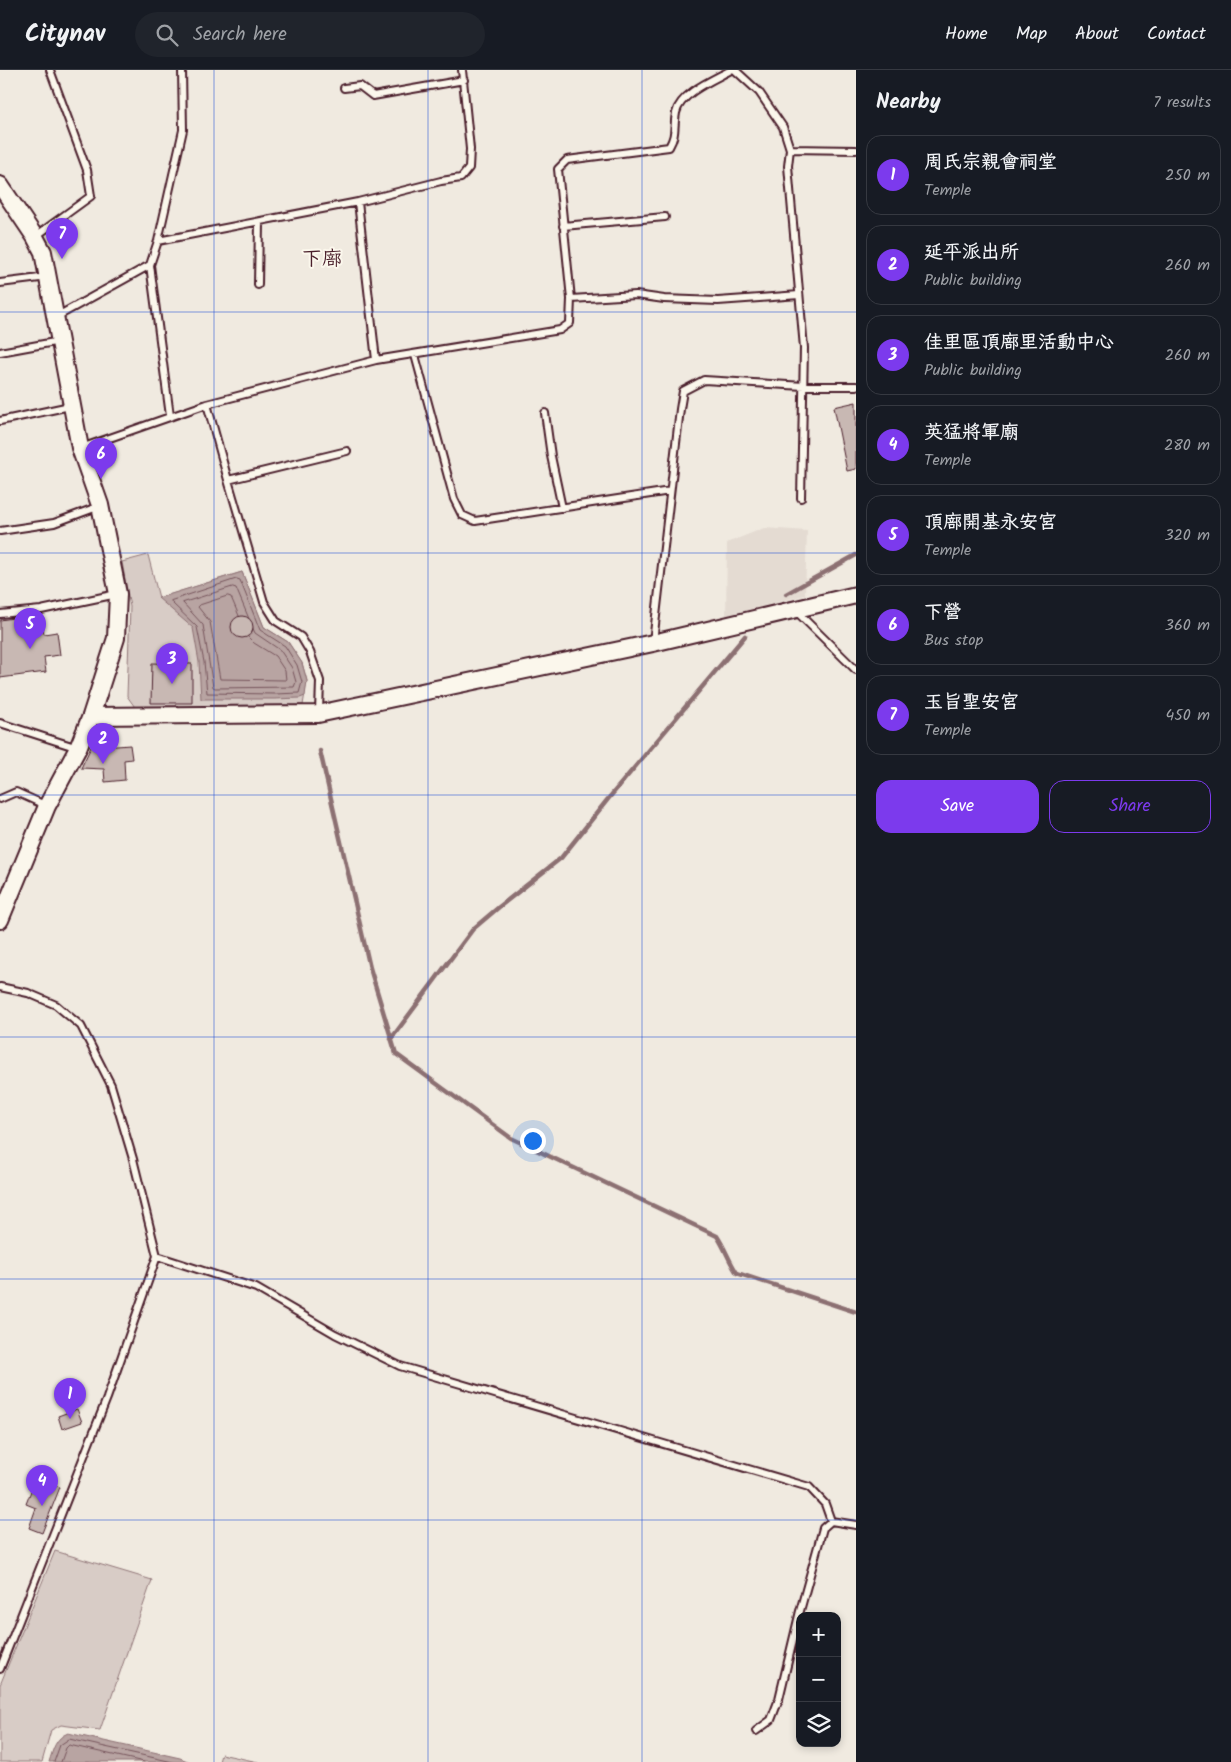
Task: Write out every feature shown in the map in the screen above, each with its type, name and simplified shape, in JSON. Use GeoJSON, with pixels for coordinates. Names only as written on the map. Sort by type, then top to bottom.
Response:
{"type":"FeatureCollection","features":[{"type":"Feature","properties":{"kind":"street"},"geometry":{"type":"LineString","coordinates":[[0,920],[48,806],[78,748],[91,716],[116,638],[118,594],[100,505],[80,448],[43,252],[35,237],[1,189]]}},
{"type":"Feature","properties":{"kind":"street"},"geometry":{"type":"LineString","coordinates":[[91,716],[318,714],[653,643],[856,595]]}},
{"type":"Feature","properties":{"kind":"lane"},"geometry":{"type":"LineString","coordinates":[[35,237],[91,196],[87,170],[50,70]]}},
{"type":"Feature","properties":{"kind":"lane"},"geometry":{"type":"LineString","coordinates":[[170,416],[150,265],[158,241],[183,130],[182,70]]}},
{"type":"Feature","properties":{"kind":"lane"},"geometry":{"type":"LineString","coordinates":[[158,241],[260,223],[358,202],[440,181],[461,178],[469,168],[470,149],[462,70]]}},
{"type":"Feature","properties":{"kind":"lane"},"geometry":{"type":"LineString","coordinates":[[80,448],[207,404],[376,360],[560,330],[570,323],[571,299],[558,169],[567,160],[669,147],[674,137],[676,111],[680,102],[693,92],[731,70]]}},
{"type":"Feature","properties":{"kind":"lane"},"geometry":{"type":"LineString","coordinates":[[735,70],[759,92],[783,127],[790,149],[788,166],[804,348],[801,498]]}},
{"type":"Feature","properties":{"kind":"lane"},"geometry":{"type":"LineString","coordinates":[[344,88],[360,86],[373,96],[464,80]]}},
{"type":"Feature","properties":{"kind":"lane"},"geometry":{"type":"LineString","coordinates":[[790,149],[856,150]]}},
{"type":"Feature","properties":{"kind":"lane"},"geometry":{"type":"LineString","coordinates":[[358,202],[376,360]]}},
{"type":"Feature","properties":{"kind":"lane"},"geometry":{"type":"LineString","coordinates":[[563,226],[666,217]]}},
{"type":"Feature","properties":{"kind":"lane"},"geometry":{"type":"LineString","coordinates":[[258,286],[260,223]]}},
{"type":"Feature","properties":{"kind":"lane"},"geometry":{"type":"LineString","coordinates":[[56,317],[150,265]]}},
{"type":"Feature","properties":{"kind":"lane"},"geometry":{"type":"LineString","coordinates":[[0,283],[49,277]]}},
{"type":"Feature","properties":{"kind":"lane"},"geometry":{"type":"LineString","coordinates":[[571,299],[636,295],[664,299],[718,301],[799,295]]}},
{"type":"Feature","properties":{"kind":"lane"},"geometry":{"type":"LineString","coordinates":[[0,352],[60,341]]}},
{"type":"Feature","properties":{"kind":"lane"},"geometry":{"type":"LineString","coordinates":[[415,355],[454,499],[462,515],[475,521],[670,492]]}},
{"type":"Feature","properties":{"kind":"lane"},"geometry":{"type":"LineString","coordinates":[[653,643],[683,391],[704,380],[804,386],[856,386]]}},
{"type":"Feature","properties":{"kind":"lane"},"geometry":{"type":"LineString","coordinates":[[207,404],[264,602],[276,622],[301,637],[310,652],[320,681],[318,714]]}},
{"type":"Feature","properties":{"kind":"lane"},"geometry":{"type":"LineString","coordinates":[[0,422],[71,406]]}},
{"type":"Feature","properties":{"kind":"lane"},"geometry":{"type":"LineString","coordinates":[[545,413],[550,456],[562,508]]}},
{"type":"Feature","properties":{"kind":"lane"},"geometry":{"type":"LineString","coordinates":[[228,480],[347,452]]}},
{"type":"Feature","properties":{"kind":"lane"},"geometry":{"type":"LineString","coordinates":[[0,530],[54,523],[100,505]]}},
{"type":"Feature","properties":{"kind":"lane"},"geometry":{"type":"LineString","coordinates":[[0,614],[41,610],[118,594]]}},
{"type":"Feature","properties":{"kind":"lane"},"geometry":{"type":"LineString","coordinates":[[794,610],[856,670]]}},
{"type":"Feature","properties":{"kind":"lane"},"geometry":{"type":"LineString","coordinates":[[0,724],[78,748]]}},
{"type":"Feature","properties":{"kind":"lane"},"geometry":{"type":"LineString","coordinates":[[0,799],[16,792],[48,806]]}},
{"type":"Feature","properties":{"kind":"lane"},"geometry":{"type":"LineString","coordinates":[[0,987],[28,993],[56,1005],[81,1026],[111,1085],[133,1159],[157,1256],[107,1398],[0,1669]]}},
{"type":"Feature","properties":{"kind":"lane"},"geometry":{"type":"LineString","coordinates":[[157,1256],[256,1288],[335,1334],[400,1366],[809,1487],[825,1504],[831,1520]]}},
{"type":"Feature","properties":{"kind":"lane"},"geometry":{"type":"LineString","coordinates":[[831,1520],[856,1525]]}},
{"type":"Feature","properties":{"kind":"lane"},"geometry":{"type":"LineString","coordinates":[[756,1731],[771,1720],[780,1699],[800,1611],[823,1528],[831,1520]]}},
{"type":"Feature","properties":{"kind":"shaded area"},"geometry":{"type":"Polygon","coordinates":[[[764,528],[807,531],[805,595],[726,616],[727,543],[764,528]]]}},
{"type":"Feature","properties":{"kind":"shaded area"},"geometry":{"type":"Polygon","coordinates":[[[148,555],[159,598],[242,572],[264,627],[288,642],[302,663],[307,681],[303,705],[201,710],[137,710],[127,696],[130,607],[122,562],[148,555]]]}},
{"type":"Feature","properties":{"kind":"shaded area"},"geometry":{"type":"Polygon","coordinates":[[[55,1551],[152,1580],[100,1730],[61,1725],[51,1730],[42,1762],[0,1762],[0,1685],[55,1551]]]}},
{"type":"Feature","properties":{"kind":"shaded area"},"geometry":{"type":"Polygon","coordinates":[[[221,1754],[258,1762],[219,1762],[221,1754]]]}},
{"type":"Feature","properties":{"kind":"water"},"geometry":{"type":"Polygon","coordinates":[[[242,572],[264,627],[288,642],[302,663],[307,681],[305,696],[275,699],[201,699],[199,662],[193,628],[158,598],[242,572]]]}},
{"type":"Feature","properties":{"kind":"water"},"geometry":{"type":"Polygon","coordinates":[[[68,1733],[180,1758],[190,1762],[49,1762],[57,1741],[68,1733]]]}},
{"type":"Feature","properties":{"kind":"building"},"geometry":{"type":"Polygon","coordinates":[[[856,402],[856,469],[847,471],[834,407],[856,402]]]}},
{"type":"Feature","properties":{"kind":"building"},"geometry":{"type":"Polygon","coordinates":[[[41,614],[44,634],[57,632],[60,655],[44,657],[46,672],[0,678],[0,620],[41,614]]]}},
{"type":"Feature","properties":{"kind":"building"},"geometry":{"type":"Polygon","coordinates":[[[242,616],[250,619],[253,627],[250,635],[242,638],[234,635],[231,627],[234,619],[242,616]]]}},
{"type":"Feature","properties":{"kind":"building"},"geometry":{"type":"Polygon","coordinates":[[[152,663],[192,664],[192,703],[151,703],[152,663]]]}},
{"type":"Feature","properties":{"kind":"building"},"geometry":{"type":"Polygon","coordinates":[[[92,745],[104,747],[130,745],[132,759],[124,760],[125,780],[105,782],[104,769],[81,768],[92,745]]]}},
{"type":"Feature","properties":{"kind":"building"},"geometry":{"type":"Polygon","coordinates":[[[77,1409],[82,1422],[62,1429],[58,1416],[77,1409]]]}},
{"type":"Feature","properties":{"kind":"building"},"geometry":{"type":"Polygon","coordinates":[[[36,1478],[60,1487],[42,1533],[29,1528],[36,1508],[26,1504],[36,1478]]]}},
{"type":"Feature","properties":{"kind":"waterway"},"geometry":{"type":"LineString","coordinates":[[786,594],[856,555]]}},
{"type":"Feature","properties":{"kind":"waterway"},"geometry":{"type":"LineString","coordinates":[[391,1039],[473,929],[561,858],[745,636]]}},
{"type":"Feature","properties":{"kind":"waterway"},"geometry":{"type":"LineString","coordinates":[[320,751],[370,968],[396,1054],[511,1138],[717,1236],[737,1273],[856,1312]]}},
{"type":"Feature","properties":{"kind":"place","name":"玉旨聖安宮"},"geometry":{"type":"Point","coordinates":[62,259]}},
{"type":"Feature","properties":{"kind":"place","name":"下營"},"geometry":{"type":"Point","coordinates":[101,479]}},
{"type":"Feature","properties":{"kind":"place","name":"頂廍開基永安宮"},"geometry":{"type":"Point","coordinates":[30,649]}},
{"type":"Feature","properties":{"kind":"place","name":"佳里區頂廍里活動中心"},"geometry":{"type":"Point","coordinates":[172,684]}},
{"type":"Feature","properties":{"kind":"place","name":"延平派出所"},"geometry":{"type":"Point","coordinates":[103,764]}},
{"type":"Feature","properties":{"kind":"place","name":"周氏宗親會祠堂"},"geometry":{"type":"Point","coordinates":[70,1419]}},
{"type":"Feature","properties":{"kind":"place","name":"英猛將軍廟"},"geometry":{"type":"Point","coordinates":[42,1506]}},
{"type":"Feature","properties":{"kind":"district","name":"下廍"},"geometry":{"type":"Point","coordinates":[322,260]}}]}
